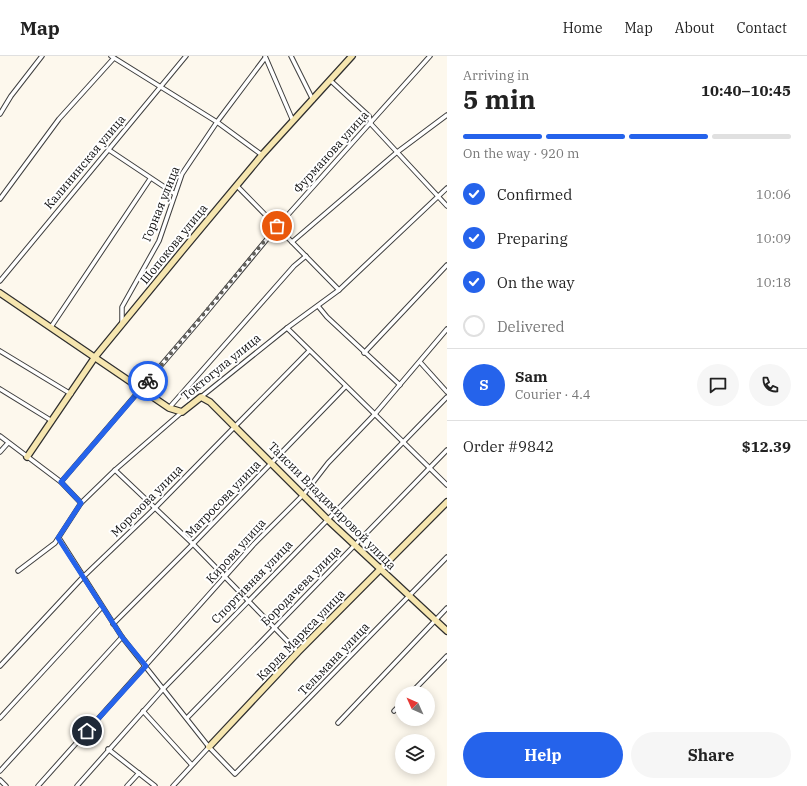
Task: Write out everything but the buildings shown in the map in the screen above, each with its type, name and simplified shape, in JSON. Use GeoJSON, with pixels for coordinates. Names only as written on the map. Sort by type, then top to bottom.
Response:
{"type":"FeatureCollection","features":[{"type":"Feature","properties":{"kind":"street"},"geometry":{"type":"LineString","coordinates":[[0,114],[11,96],[42,56]]}},
{"type":"Feature","properties":{"kind":"street","name":"Калининская улица"},"geometry":{"type":"LineString","coordinates":[[0,281],[186,56]]}},
{"type":"Feature","properties":{"kind":"street"},"geometry":{"type":"LineString","coordinates":[[291,56],[313,100]]}},
{"type":"Feature","properties":{"kind":"street","name":"Шопокова улица"},"geometry":{"type":"LineString","coordinates":[[27,457],[96,357],[262,155],[331,81],[352,56]]}},
{"type":"Feature","properties":{"kind":"street","name":"Фурманова улица"},"geometry":{"type":"LineString","coordinates":[[61,482],[277,226],[371,124],[430,56]]}},
{"type":"Feature","properties":{"kind":"street"},"geometry":{"type":"LineString","coordinates":[[0,199],[59,119],[112,57],[217,122],[262,155]]}},
{"type":"Feature","properties":{"kind":"street"},"geometry":{"type":"LineString","coordinates":[[265,57],[293,121]]}},
{"type":"Feature","properties":{"kind":"street","name":"Горная улица"},"geometry":{"type":"LineString","coordinates":[[122,326],[122,307],[159,241],[182,174],[217,122],[265,57]]}},
{"type":"Feature","properties":{"kind":"street"},"geometry":{"type":"LineString","coordinates":[[331,81],[369,116],[371,124],[396,153],[447,206]]}},
{"type":"Feature","properties":{"kind":"street"},"geometry":{"type":"LineString","coordinates":[[292,242],[396,153],[447,115]]}},
{"type":"Feature","properties":{"kind":"street"},"geometry":{"type":"LineString","coordinates":[[109,150],[150,179],[175,194]]}},
{"type":"Feature","properties":{"kind":"street"},"geometry":{"type":"LineString","coordinates":[[51,327],[150,179]]}},
{"type":"Feature","properties":{"kind":"street"},"geometry":{"type":"LineString","coordinates":[[237,186],[340,290]]}},
{"type":"Feature","properties":{"kind":"street","name":"Токтогула улица"},"geometry":{"type":"LineString","coordinates":[[18,571],[55,543],[81,503],[115,470],[182,412],[287,328],[340,290],[447,188]]}},
{"type":"Feature","properties":{"kind":"street"},"geometry":{"type":"LineString","coordinates":[[169,408],[294,266],[306,256]]}},
{"type":"Feature","properties":{"kind":"street"},"geometry":{"type":"LineString","coordinates":[[364,353],[447,265]]}},
{"type":"Feature","properties":{"kind":"street"},"geometry":{"type":"LineString","coordinates":[[0,293],[169,408],[182,412]]}},
{"type":"Feature","properties":{"kind":"street"},"geometry":{"type":"LineString","coordinates":[[318,306],[327,317],[364,353],[400,385]]}},
{"type":"Feature","properties":{"kind":"street"},"geometry":{"type":"LineString","coordinates":[[287,328],[345,387],[375,414],[447,485]]}},
{"type":"Feature","properties":{"kind":"street","name":"Кирова улица"},"geometry":{"type":"LineString","coordinates":[[38,786],[226,578],[254,544],[304,494],[328,463],[375,414],[447,329]]}},
{"type":"Feature","properties":{"kind":"street"},"geometry":{"type":"LineString","coordinates":[[0,350],[70,394]]}},
{"type":"Feature","properties":{"kind":"street","name":"Морозова улица"},"geometry":{"type":"LineString","coordinates":[[0,666],[83,577],[154,508],[309,351]]}},
{"type":"Feature","properties":{"kind":"street"},"geometry":{"type":"LineString","coordinates":[[420,362],[447,392]]}},
{"type":"Feature","properties":{"kind":"street","name":"Матросова улица"},"geometry":{"type":"LineString","coordinates":[[113,624],[193,544],[345,387]]}},
{"type":"Feature","properties":{"kind":"street"},"geometry":{"type":"LineString","coordinates":[[0,389],[52,421]]}},
{"type":"Feature","properties":{"kind":"street","name":"Таисии Владимировой улица"},"geometry":{"type":"LineString","coordinates":[[201,397],[210,402],[234,427],[272,462],[328,520],[356,545],[408,597],[447,632]]}},
{"type":"Feature","properties":{"kind":"street","name":"Спортивная улица"},"geometry":{"type":"LineString","coordinates":[[77,786],[108,749],[164,688],[447,398]]}},
{"type":"Feature","properties":{"kind":"street"},"geometry":{"type":"LineString","coordinates":[[0,436],[61,482],[81,503]]}},
{"type":"Feature","properties":{"kind":"street"},"geometry":{"type":"LineString","coordinates":[[0,452],[8,443]]}},
{"type":"Feature","properties":{"kind":"street","name":"Бородачева улица"},"geometry":{"type":"LineString","coordinates":[[187,718],[447,450]]}},
{"type":"Feature","properties":{"kind":"street"},"geometry":{"type":"LineString","coordinates":[[115,470],[193,544],[298,652]]}},
{"type":"Feature","properties":{"kind":"street","name":"Карла Маркса улица"},"geometry":{"type":"LineString","coordinates":[[172,786],[191,764],[209,747],[298,652],[447,502]]}},
{"type":"Feature","properties":{"kind":"street"},"geometry":{"type":"LineString","coordinates":[[58,538],[122,637],[164,688],[209,747]]}},
{"type":"Feature","properties":{"kind":"street","name":"Тельмана улица"},"geometry":{"type":"LineString","coordinates":[[209,747],[235,774],[447,557]]}},
{"type":"Feature","properties":{"kind":"street"},"geometry":{"type":"LineString","coordinates":[[0,718],[102,607]]}},
{"type":"Feature","properties":{"kind":"street"},"geometry":{"type":"LineString","coordinates":[[338,723],[447,608]]}},
{"type":"Feature","properties":{"kind":"street"},"geometry":{"type":"LineString","coordinates":[[0,771],[122,637]]}},
{"type":"Feature","properties":{"kind":"street"},"geometry":{"type":"LineString","coordinates":[[418,686],[447,656]]}},
{"type":"Feature","properties":{"kind":"street"},"geometry":{"type":"LineString","coordinates":[[143,711],[191,764]]}},
{"type":"Feature","properties":{"kind":"street"},"geometry":{"type":"LineString","coordinates":[[108,749],[155,786]]}},
{"type":"Feature","properties":{"kind":"street"},"geometry":{"type":"LineString","coordinates":[[127,786],[139,773]]}},
{"type":"Feature","properties":{"kind":"street"},"geometry":{"type":"LineString","coordinates":[[0,780],[6,786]]}},
{"type":"Feature","properties":{"kind":"way so far"},"geometry":{"type":"LineString","coordinates":[[148,381],[277,226]]}},
{"type":"Feature","properties":{"kind":"route"},"geometry":{"type":"LineString","coordinates":[[87,731],[146,666],[122,637],[58,538],[81,503],[61,482],[148,381]]}}]}
